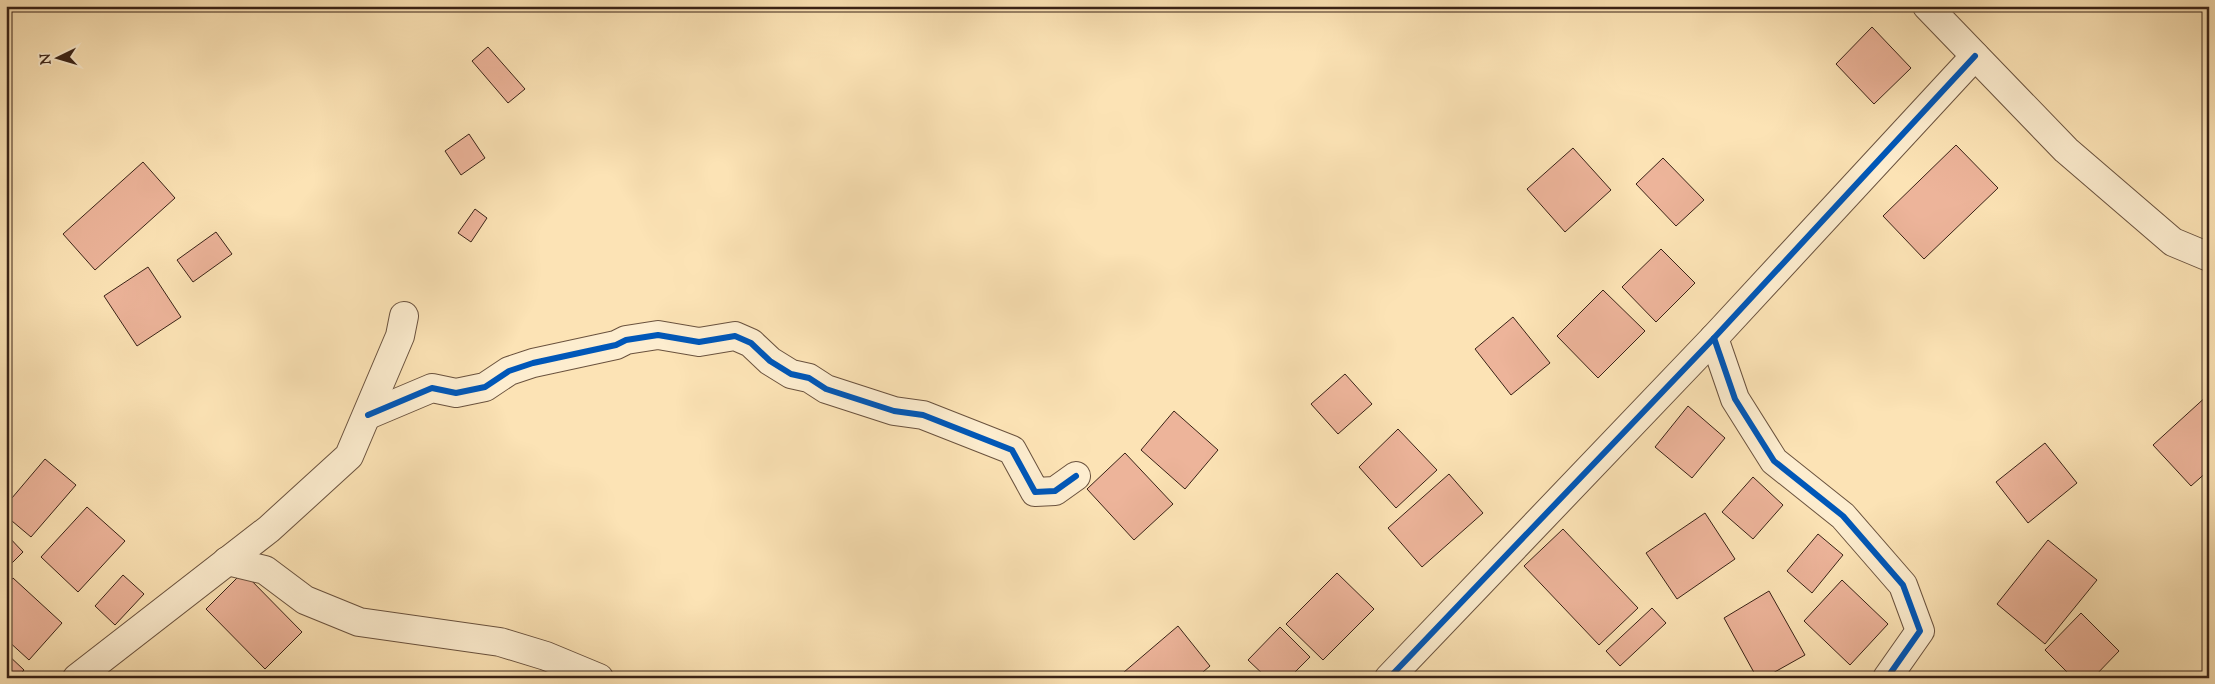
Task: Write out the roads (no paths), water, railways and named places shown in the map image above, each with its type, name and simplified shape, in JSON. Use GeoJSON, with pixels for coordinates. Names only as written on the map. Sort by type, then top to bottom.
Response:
{"type":"FeatureCollection","features":[{"type":"Feature","properties":{"kind":"street"},"geometry":{"type":"LineString","coordinates":[[1927,6],[2066,150],[2172,242],[2209,258]]}},
{"type":"Feature","properties":{"kind":"street"},"geometry":{"type":"LineString","coordinates":[[1389,678],[1714,338],[1975,56]]}},
{"type":"Feature","properties":{"kind":"street"},"geometry":{"type":"LineString","coordinates":[[77,678],[269,529],[349,456],[400,336],[404,316]]}},
{"type":"Feature","properties":{"kind":"street"},"geometry":{"type":"LineString","coordinates":[[368,415],[432,388],[456,394],[485,387],[509,371],[533,362],[616,345],[626,340],[658,335],[698,342],[736,336],[751,344],[770,361],[791,374],[809,378],[826,389],[894,411],[923,414],[1012,450],[1035,492],[1055,491],[1076,476]]}},
{"type":"Feature","properties":{"kind":"street"},"geometry":{"type":"LineString","coordinates":[[1714,338],[1735,399],[1774,461],[1843,516],[1903,584],[1920,631],[1887,678]]}},
{"type":"Feature","properties":{"kind":"street"},"geometry":{"type":"LineString","coordinates":[[227,561],[265,570],[305,600],[360,622],[500,642],[546,656],[599,678]]}}]}
